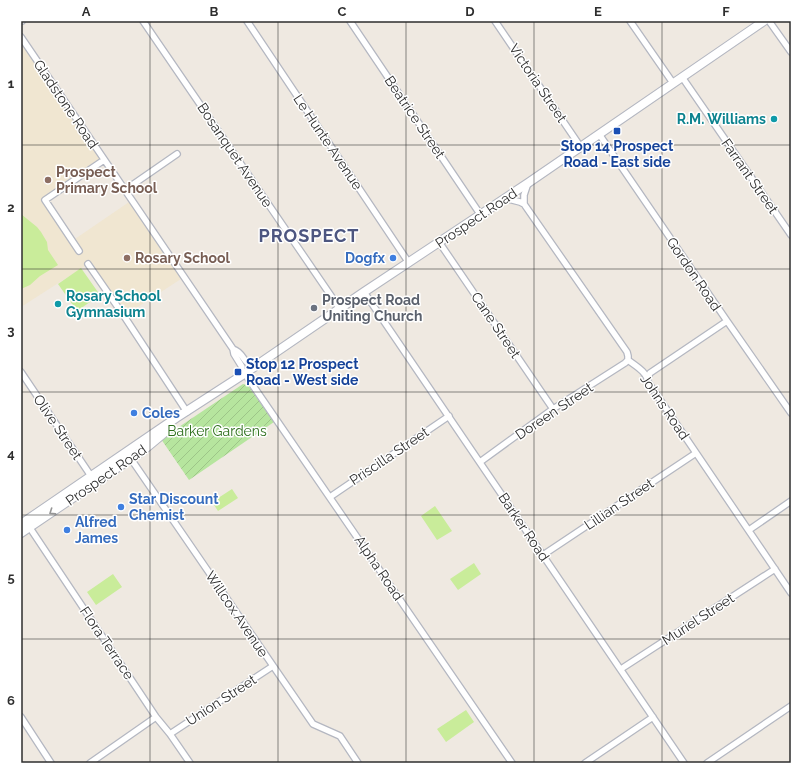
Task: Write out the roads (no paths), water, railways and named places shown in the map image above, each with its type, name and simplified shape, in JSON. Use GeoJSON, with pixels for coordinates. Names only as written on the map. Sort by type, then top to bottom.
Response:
{"type":"FeatureCollection","features":[{"type":"Feature","properties":{"kind":"main road","name":"Prospect Road"},"geometry":{"type":"LineString","coordinates":[[21,534],[26,524],[128,455],[145,449],[187,412],[528,183],[760,22]]}},
{"type":"Feature","properties":{"kind":"street","name":"Bosanquet Avenue"},"geometry":{"type":"LineString","coordinates":[[143,21],[340,309]]}},
{"type":"Feature","properties":{"kind":"street","name":"Le Hunte Avenue"},"geometry":{"type":"LineString","coordinates":[[247,21],[409,263]]}},
{"type":"Feature","properties":{"kind":"street","name":"Beatrice Street"},"geometry":{"type":"LineString","coordinates":[[350,21],[480,214]]}},
{"type":"Feature","properties":{"kind":"street","name":"Victoria Street"},"geometry":{"type":"LineString","coordinates":[[495,21],[580,146]]}},
{"type":"Feature","properties":{"kind":"street"},"geometry":{"type":"LineString","coordinates":[[630,21],[673,83]]}},
{"type":"Feature","properties":{"kind":"street"},"geometry":{"type":"LineString","coordinates":[[769,21],[791,52]]}},
{"type":"Feature","properties":{"kind":"street","name":"Gladstone Road"},"geometry":{"type":"LineString","coordinates":[[21,37],[233,350],[242,367],[243,375]]}},
{"type":"Feature","properties":{"kind":"street","name":"Farrant Street"},"geometry":{"type":"LineString","coordinates":[[682,77],[791,235]]}},
{"type":"Feature","properties":{"kind":"street","name":"Gordon Road"},"geometry":{"type":"LineString","coordinates":[[599,134],[791,412]]}},
{"type":"Feature","properties":{"kind":"street"},"geometry":{"type":"LineString","coordinates":[[124,190],[177,154]]}},
{"type":"Feature","properties":{"kind":"street"},"geometry":{"type":"LineString","coordinates":[[79,251],[45,200],[104,160]]}},
{"type":"Feature","properties":{"kind":"street"},"geometry":{"type":"LineString","coordinates":[[504,198],[524,204],[524,195],[528,183]]}},
{"type":"Feature","properties":{"kind":"street","name":"Johns Road"},"geometry":{"type":"LineString","coordinates":[[524,204],[627,352],[628,360],[648,377],[648,382],[791,593]]}},
{"type":"Feature","properties":{"kind":"street","name":"Cane Street"},"geometry":{"type":"LineString","coordinates":[[439,242],[553,409]]}},
{"type":"Feature","properties":{"kind":"street"},"geometry":{"type":"LineString","coordinates":[[88,264],[187,412]]}},
{"type":"Feature","properties":{"kind":"street","name":"Barker Road"},"geometry":{"type":"LineString","coordinates":[[364,292],[684,763]]}},
{"type":"Feature","properties":{"kind":"street"},"geometry":{"type":"LineString","coordinates":[[648,377],[650,373],[727,321]]}},
{"type":"Feature","properties":{"kind":"street","name":"Gladstone Road"},"geometry":{"type":"LineString","coordinates":[[233,350],[237,351],[248,364],[255,366]]}},
{"type":"Feature","properties":{"kind":"street","name":"Doreen Street"},"geometry":{"type":"LineString","coordinates":[[480,462],[553,409],[628,360]]}},
{"type":"Feature","properties":{"kind":"street","name":"Olive Street"},"geometry":{"type":"LineString","coordinates":[[21,372],[94,479]]}},
{"type":"Feature","properties":{"kind":"street","name":"Alpha Road"},"geometry":{"type":"LineString","coordinates":[[243,375],[330,497],[512,763]]}},
{"type":"Feature","properties":{"kind":"street","name":"Priscilla Street"},"geometry":{"type":"LineString","coordinates":[[330,497],[449,416]]}},
{"type":"Feature","properties":{"kind":"street","name":"Lillian Street"},"geometry":{"type":"LineString","coordinates":[[543,555],[696,453]]}},
{"type":"Feature","properties":{"kind":"street","name":"Willcox Avenue"},"geometry":{"type":"LineString","coordinates":[[128,455],[313,724],[340,736],[358,763]]}},
{"type":"Feature","properties":{"kind":"street"},"geometry":{"type":"LineString","coordinates":[[749,530],[791,501]]}},
{"type":"Feature","properties":{"kind":"street","name":"Flora Terrace"},"geometry":{"type":"LineString","coordinates":[[26,524],[156,717],[190,763]]}},
{"type":"Feature","properties":{"kind":"street","name":"Muriel Street"},"geometry":{"type":"LineString","coordinates":[[620,669],[775,569]]}},
{"type":"Feature","properties":{"kind":"street","name":"Union Street"},"geometry":{"type":"LineString","coordinates":[[170,734],[273,666]]}},
{"type":"Feature","properties":{"kind":"street"},"geometry":{"type":"LineString","coordinates":[[707,763],[791,706]]}},
{"type":"Feature","properties":{"kind":"street"},"geometry":{"type":"LineString","coordinates":[[21,717],[51,763]]}},
{"type":"Feature","properties":{"kind":"street"},"geometry":{"type":"LineString","coordinates":[[90,763],[156,717]]}},
{"type":"Feature","properties":{"kind":"street"},"geometry":{"type":"LineString","coordinates":[[585,763],[653,717]]}},
{"type":"Feature","properties":{"kind":"place","name":"R.M. Williams"},"geometry":{"type":"Point","coordinates":[774,119]}},
{"type":"Feature","properties":{"kind":"place","name":"Stop 14 Prospect Road - East side"},"geometry":{"type":"Point","coordinates":[617,131]}},
{"type":"Feature","properties":{"kind":"place","name":"Prospect Primary School"},"geometry":{"type":"Point","coordinates":[48,180]}},
{"type":"Feature","properties":{"kind":"place","name":"Rosary School"},"geometry":{"type":"Point","coordinates":[127,258]}},
{"type":"Feature","properties":{"kind":"place","name":"Dogfx"},"geometry":{"type":"Point","coordinates":[393,258]}},
{"type":"Feature","properties":{"kind":"place","name":"Rosary School Gymnasium"},"geometry":{"type":"Point","coordinates":[58,304]}},
{"type":"Feature","properties":{"kind":"place","name":"Prospect Road Uniting Church"},"geometry":{"type":"Point","coordinates":[314,308]}},
{"type":"Feature","properties":{"kind":"place","name":"Stop 12 Prospect Road - West side"},"geometry":{"type":"Point","coordinates":[238,372]}},
{"type":"Feature","properties":{"kind":"place","name":"Coles"},"geometry":{"type":"Point","coordinates":[134,413]}},
{"type":"Feature","properties":{"kind":"place","name":"Star Discount Chemist"},"geometry":{"type":"Point","coordinates":[121,507]}},
{"type":"Feature","properties":{"kind":"place","name":"Alfred James"},"geometry":{"type":"Point","coordinates":[67,530]}},
{"type":"Feature","properties":{"kind":"district","name":"PROSPECT"},"geometry":{"type":"Point","coordinates":[309,236]}},
{"type":"Feature","properties":{"kind":"park label","name":"Barker Gardens"},"geometry":{"type":"Point","coordinates":[217,431]}}]}
